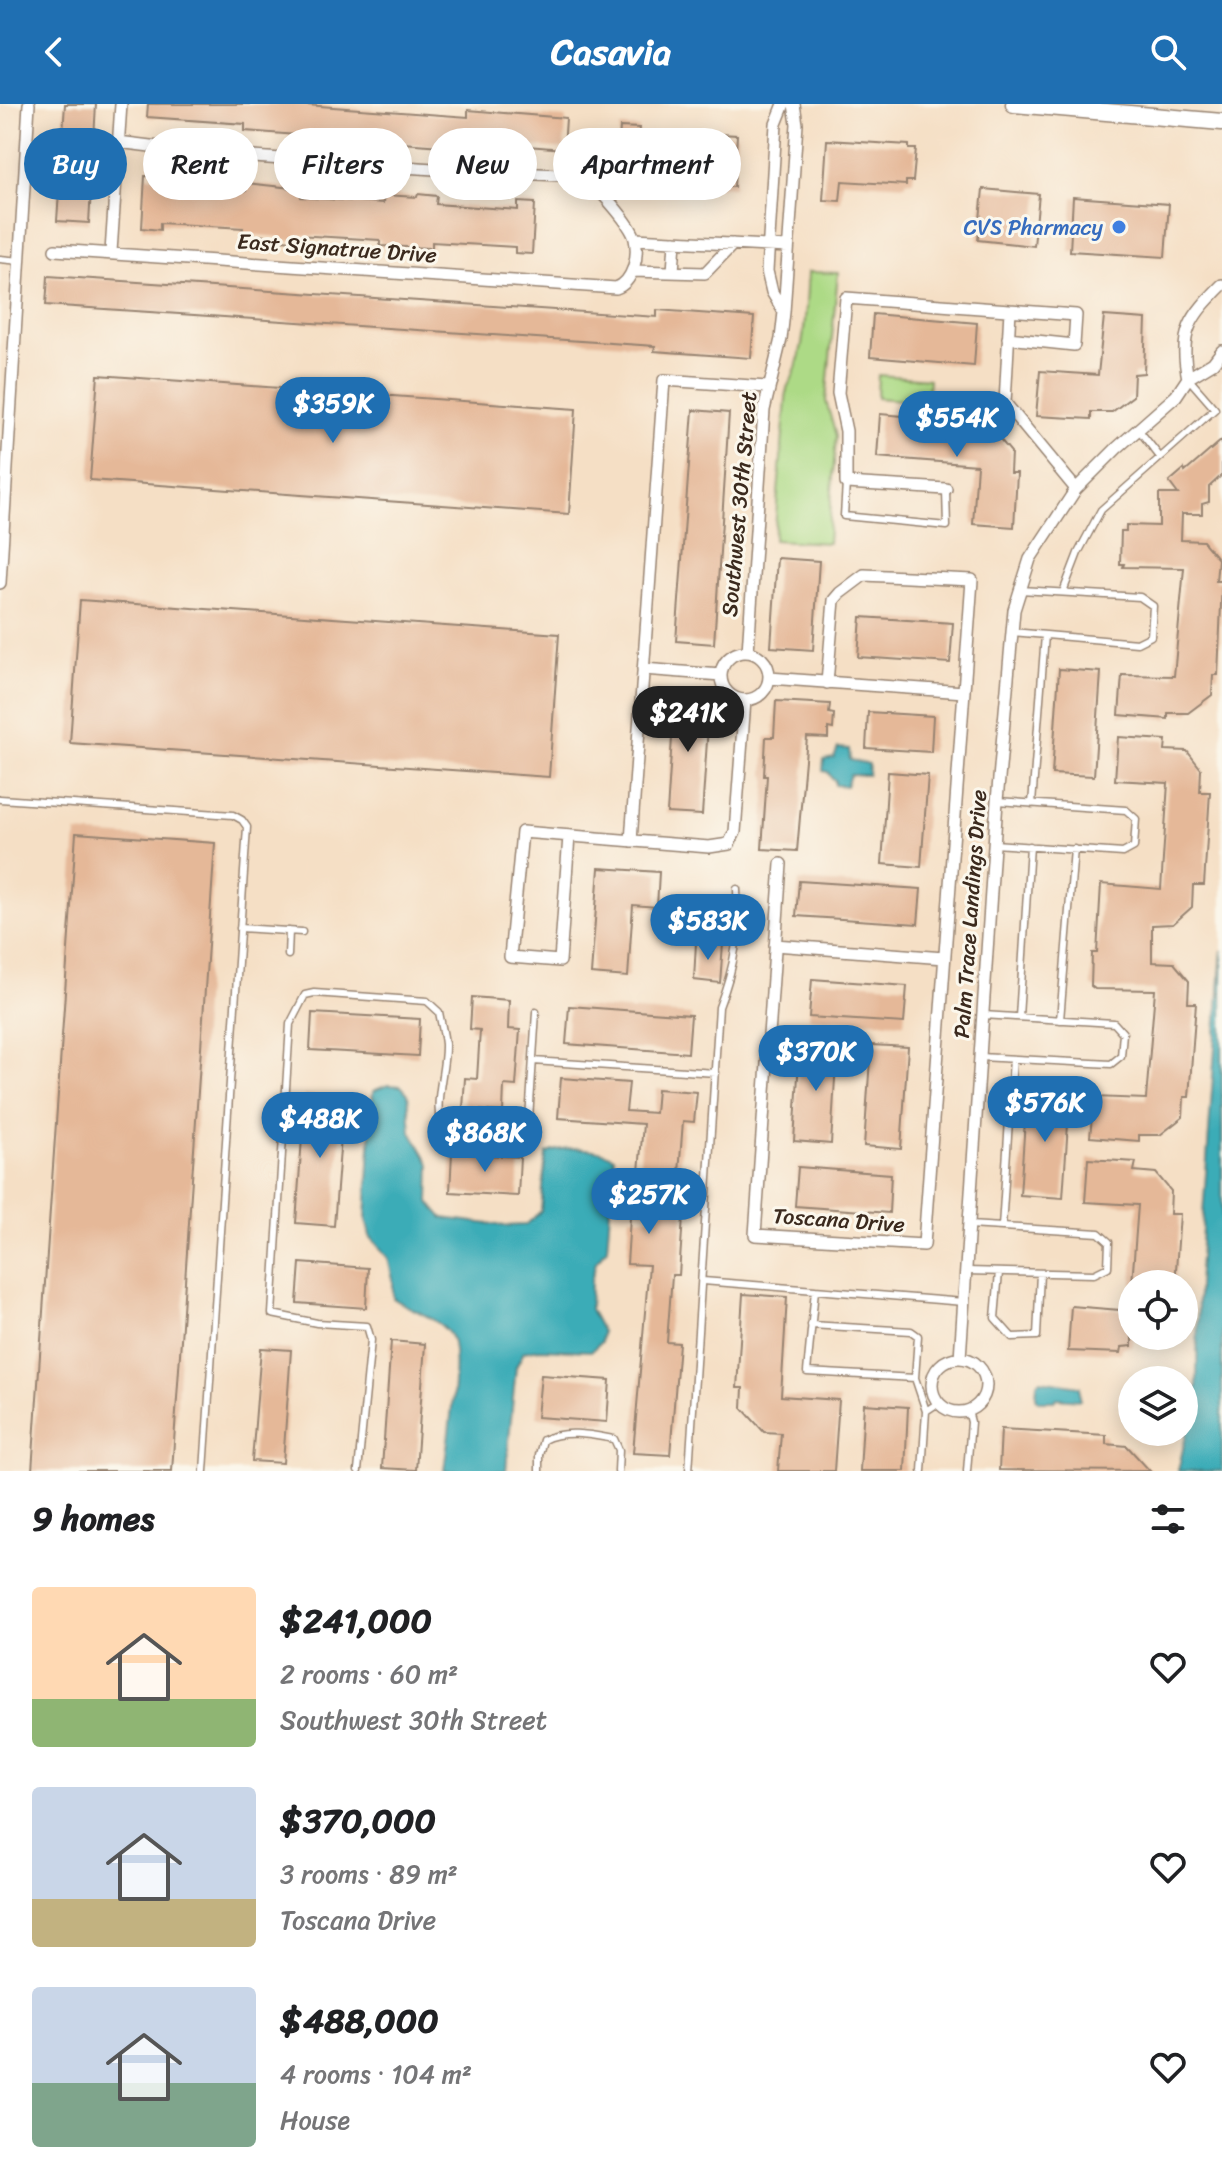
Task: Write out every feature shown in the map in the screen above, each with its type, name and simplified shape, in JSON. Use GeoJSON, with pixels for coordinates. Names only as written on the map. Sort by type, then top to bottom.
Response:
{"type":"FeatureCollection","features":[{"type":"Feature","properties":{"kind":"main road"},"geometry":{"type":"LineString","coordinates":[[1014,104],[1114,108],[1222,122]]}},
{"type":"Feature","properties":{"kind":"street"},"geometry":{"type":"LineString","coordinates":[[0,583],[29,104]]}},
{"type":"Feature","properties":{"kind":"street"},"geometry":{"type":"LineString","coordinates":[[119,128],[121,104]]}},
{"type":"Feature","properties":{"kind":"street"},"geometry":{"type":"LineString","coordinates":[[784,104],[776,124],[769,246],[769,283],[784,312]]}},
{"type":"Feature","properties":{"kind":"street","name":"Southwest 30th Street"},"geometry":{"type":"LineString","coordinates":[[748,652],[764,410],[767,387],[781,339],[784,312],[797,124],[794,104]]}},
{"type":"Feature","properties":{"kind":"street"},"geometry":{"type":"LineString","coordinates":[[127,143],[250,157],[582,176],[630,228],[635,239],[632,271],[705,273],[733,244]]}},
{"type":"Feature","properties":{"kind":"street"},"geometry":{"type":"LineString","coordinates":[[111,252],[114,200]]}},
{"type":"Feature","properties":{"kind":"street"},"geometry":{"type":"LineString","coordinates":[[635,239],[788,247]]}},
{"type":"Feature","properties":{"kind":"street"},"geometry":{"type":"LineString","coordinates":[[673,272],[675,241]]}},
{"type":"Feature","properties":{"kind":"street","name":"East Signatrue Drive"},"geometry":{"type":"LineString","coordinates":[[55,250],[616,288],[625,285],[632,271]]}},
{"type":"Feature","properties":{"kind":"street"},"geometry":{"type":"LineString","coordinates":[[1188,378],[1185,364],[1187,327],[1200,307],[1222,285]]}},
{"type":"Feature","properties":{"kind":"street"},"geometry":{"type":"LineString","coordinates":[[946,489],[846,483],[846,431],[838,393],[846,298],[1076,315],[1074,345],[1008,338]]}},
{"type":"Feature","properties":{"kind":"street"},"geometry":{"type":"LineString","coordinates":[[1010,310],[1005,403],[1076,489]]}},
{"type":"Feature","properties":{"kind":"street","name":"Palm Trace Landings Drive"},"geometry":{"type":"LineString","coordinates":[[960,1358],[997,801],[1014,610],[1030,559],[1076,489],[1176,396],[1188,378],[1213,363],[1222,351]]}},
{"type":"Feature","properties":{"kind":"street"},"geometry":{"type":"LineString","coordinates":[[631,841],[664,380],[767,387]]}},
{"type":"Feature","properties":{"kind":"street","name":"Toscana Drive"},"geometry":{"type":"LineString","coordinates":[[781,864],[755,1235],[924,1245],[972,580],[877,574],[857,579],[834,600],[827,683]]}},
{"type":"Feature","properties":{"kind":"street"},"geometry":{"type":"LineString","coordinates":[[748,652],[764,661],[769,678],[761,694],[745,700],[737,699],[725,689],[721,675],[727,660],[733,655],[748,652]]}},
{"type":"Feature","properties":{"kind":"street"},"geometry":{"type":"LineString","coordinates":[[643,669],[721,675]]}},
{"type":"Feature","properties":{"kind":"street"},"geometry":{"type":"LineString","coordinates":[[769,678],[964,692]]}},
{"type":"Feature","properties":{"kind":"street"},"geometry":{"type":"LineString","coordinates":[[569,836],[560,961],[510,957],[522,832],[723,847],[729,844],[735,832],[745,700]]}},
{"type":"Feature","properties":{"kind":"street"},"geometry":{"type":"LineString","coordinates":[[775,945],[944,958]]}},
{"type":"Feature","properties":{"kind":"street"},"geometry":{"type":"LineString","coordinates":[[960,1358],[977,1365],[986,1381],[982,1399],[968,1411],[957,1413],[947,1410],[933,1396],[932,1378],[943,1363],[960,1358]]}},
{"type":"Feature","properties":{"kind":"lane"},"geometry":{"type":"LineString","coordinates":[[0,259],[20,261]]}},
{"type":"Feature","properties":{"kind":"lane"},"geometry":{"type":"LineString","coordinates":[[1063,592],[1078,553],[1101,510],[1215,409],[1188,378]]}},
{"type":"Feature","properties":{"kind":"lane"},"geometry":{"type":"LineString","coordinates":[[1138,429],[1160,457]]}},
{"type":"Feature","properties":{"kind":"lane"},"geometry":{"type":"LineString","coordinates":[[846,483],[844,516],[947,526],[946,489]]}},
{"type":"Feature","properties":{"kind":"lane"},"geometry":{"type":"LineString","coordinates":[[1012,632],[1137,643],[1151,636],[1153,606],[1140,597],[1020,590]]}},
{"type":"Feature","properties":{"kind":"lane"},"geometry":{"type":"LineString","coordinates":[[1032,804],[1045,635]]}},
{"type":"Feature","properties":{"kind":"lane"},"geometry":{"type":"LineString","coordinates":[[0,799],[233,815],[247,827],[204,1471]]}},
{"type":"Feature","properties":{"kind":"lane"},"geometry":{"type":"LineString","coordinates":[[994,844],[1123,853],[1134,847],[1136,819],[1126,810],[997,801]]}},
{"type":"Feature","properties":{"kind":"lane"},"geometry":{"type":"LineString","coordinates":[[1019,1017],[1030,846]]}},
{"type":"Feature","properties":{"kind":"lane"},"geometry":{"type":"LineString","coordinates":[[1060,1020],[1074,849]]}},
{"type":"Feature","properties":{"kind":"lane"},"geometry":{"type":"LineString","coordinates":[[689,1471],[719,1007],[733,969],[739,927],[737,889]]}},
{"type":"Feature","properties":{"kind":"lane"},"geometry":{"type":"LineString","coordinates":[[240,928],[302,932]]}},
{"type":"Feature","properties":{"kind":"lane"},"geometry":{"type":"LineString","coordinates":[[288,955],[289,931]]}},
{"type":"Feature","properties":{"kind":"lane"},"geometry":{"type":"LineString","coordinates":[[358,1471],[371,1340],[367,1326],[317,1323],[272,1314],[290,1024],[298,1004],[305,995],[314,993],[427,1001],[439,1012],[445,1044],[439,1102],[440,1124],[445,1134],[515,1139],[526,1129],[529,1119],[536,1012]]}},
{"type":"Feature","properties":{"kind":"lane"},"geometry":{"type":"LineString","coordinates":[[980,1057],[1111,1064],[1121,1056],[1123,1033],[1114,1023],[983,1015]]}},
{"type":"Feature","properties":{"kind":"lane"},"geometry":{"type":"LineString","coordinates":[[1002,1227],[1013,1059]]}},
{"type":"Feature","properties":{"kind":"lane"},"geometry":{"type":"LineString","coordinates":[[533,1061],[716,1073]]}},
{"type":"Feature","properties":{"kind":"lane"},"geometry":{"type":"LineString","coordinates":[[966,1271],[1094,1274],[1108,1267],[1109,1242],[1099,1233],[969,1225]]}},
{"type":"Feature","properties":{"kind":"lane"},"geometry":{"type":"LineString","coordinates":[[999,1272],[995,1318],[1012,1337],[1037,1336],[1040,1273]]}},
{"type":"Feature","properties":{"kind":"lane"},"geometry":{"type":"LineString","coordinates":[[703,1281],[964,1302]]}},
{"type":"Feature","properties":{"kind":"lane"},"geometry":{"type":"LineString","coordinates":[[815,1290],[807,1372],[915,1378]]}},
{"type":"Feature","properties":{"kind":"lane"},"geometry":{"type":"LineString","coordinates":[[811,1325],[911,1331],[918,1336],[915,1378],[926,1411],[922,1471]]}},
{"type":"Feature","properties":{"kind":"lane"},"geometry":{"type":"LineString","coordinates":[[926,1411],[938,1403]]}},
{"type":"Feature","properties":{"kind":"lane"},"geometry":{"type":"LineString","coordinates":[[967,1471],[971,1422],[968,1411]]}},
{"type":"Feature","properties":{"kind":"lane"},"geometry":{"type":"LineString","coordinates":[[539,1471],[543,1440],[552,1435],[588,1434],[614,1439],[619,1450],[618,1471]]}},
{"type":"Feature","properties":{"kind":"green space"},"geometry":{"type":"Polygon","coordinates":[[[808,272],[838,273],[826,401],[836,436],[828,543],[774,540],[787,388],[802,346],[808,272]]]}},
{"type":"Feature","properties":{"kind":"green space"},"geometry":{"type":"Polygon","coordinates":[[[878,375],[929,379],[927,402],[877,398],[878,375]]]}},
{"type":"Feature","properties":{"kind":"water"},"geometry":{"type":"Polygon","coordinates":[[[838,748],[849,749],[850,760],[869,764],[868,775],[850,775],[846,786],[835,785],[835,780],[823,771],[824,760],[834,758],[838,748]]]}},
{"type":"Feature","properties":{"kind":"water"},"geometry":{"type":"Polygon","coordinates":[[[1222,950],[1222,1471],[1178,1471],[1184,1446],[1198,1446],[1198,1285],[1222,950]]]}},
{"type":"Feature","properties":{"kind":"water"},"geometry":{"type":"Polygon","coordinates":[[[388,1085],[401,1086],[408,1094],[411,1132],[430,1164],[429,1202],[443,1218],[505,1226],[526,1225],[541,1211],[546,1154],[580,1148],[614,1157],[607,1248],[596,1262],[591,1281],[590,1309],[602,1332],[601,1342],[591,1351],[539,1349],[524,1352],[516,1367],[506,1471],[444,1471],[455,1361],[450,1335],[438,1323],[393,1298],[388,1258],[370,1236],[366,1219],[373,1091],[388,1085]]]}},
{"type":"Feature","properties":{"kind":"water"},"geometry":{"type":"Polygon","coordinates":[[[1040,1380],[1080,1386],[1080,1400],[1057,1398],[1054,1401],[1039,1401],[1036,1397],[1040,1380]]]}},
{"type":"Feature","properties":{"kind":"building"},"geometry":{"type":"Polygon","coordinates":[[[65,104],[96,104],[95,128],[63,128],[65,104]]]}},
{"type":"Feature","properties":{"kind":"building"},"geometry":{"type":"Polygon","coordinates":[[[148,104],[292,104],[468,117],[468,110],[566,118],[565,128],[553,128],[553,148],[537,147],[537,128],[428,128],[428,145],[412,144],[412,128],[274,128],[274,133],[245,128],[245,124],[147,117],[148,104]]]}},
{"type":"Feature","properties":{"kind":"building"},"geometry":{"type":"Polygon","coordinates":[[[827,140],[909,145],[909,149],[916,149],[913,181],[906,181],[906,185],[842,181],[840,201],[823,200],[827,140]]]}},
{"type":"Feature","properties":{"kind":"building"},"geometry":{"type":"Polygon","coordinates":[[[258,184],[274,186],[274,200],[383,203],[383,200],[412,200],[418,194],[428,195],[428,200],[436,200],[436,204],[518,210],[518,202],[535,203],[532,254],[515,253],[515,247],[432,242],[432,248],[380,246],[380,240],[297,235],[297,241],[279,240],[279,237],[242,234],[243,228],[160,223],[160,230],[142,228],[144,200],[258,200],[258,184]]]}},
{"type":"Feature","properties":{"kind":"building"},"geometry":{"type":"Polygon","coordinates":[[[983,189],[1039,194],[1034,246],[978,240],[983,189]]]}},
{"type":"Feature","properties":{"kind":"building","name":"CVS Pharmacy"},"geometry":{"type":"Polygon","coordinates":[[[1073,197],[1169,204],[1165,257],[1070,251],[1073,197]]]}},
{"type":"Feature","properties":{"kind":"building"},"geometry":{"type":"Polygon","coordinates":[[[58,200],[90,200],[89,223],[57,221],[58,200]]]}},
{"type":"Feature","properties":{"kind":"building"},"geometry":{"type":"Polygon","coordinates":[[[48,276],[657,317],[657,310],[754,317],[751,358],[654,351],[655,346],[46,305],[48,276]]]}},
{"type":"Feature","properties":{"kind":"building"},"geometry":{"type":"Polygon","coordinates":[[[873,314],[977,323],[974,366],[870,357],[873,314]]]}},
{"type":"Feature","properties":{"kind":"building"},"geometry":{"type":"Polygon","coordinates":[[[1104,316],[1146,319],[1144,373],[1134,374],[1133,396],[1112,412],[1091,412],[1091,419],[1036,416],[1040,371],[1098,375],[1104,316]]]}},
{"type":"Feature","properties":{"kind":"building"},"geometry":{"type":"Polygon","coordinates":[[[98,375],[576,409],[569,514],[90,480],[98,375]]]}},
{"type":"Feature","properties":{"kind":"building"},"geometry":{"type":"Polygon","coordinates":[[[693,410],[729,413],[714,644],[676,641],[693,410]]]}},
{"type":"Feature","properties":{"kind":"building"},"geometry":{"type":"Polygon","coordinates":[[[880,414],[973,422],[973,430],[994,432],[1011,452],[1010,473],[1017,473],[1014,527],[973,524],[977,465],[877,457],[880,414]]]}},
{"type":"Feature","properties":{"kind":"building"},"geometry":{"type":"Polygon","coordinates":[[[1222,440],[1222,475],[1209,487],[1209,502],[1202,504],[1202,514],[1182,514],[1181,540],[1203,541],[1218,559],[1216,581],[1222,581],[1218,675],[1213,675],[1212,695],[1188,713],[1168,713],[1168,719],[1119,715],[1122,675],[1174,676],[1184,568],[1123,567],[1124,564],[1120,564],[1121,531],[1126,531],[1126,525],[1159,526],[1159,494],[1178,494],[1169,482],[1222,440]]]}},
{"type":"Feature","properties":{"kind":"building"},"geometry":{"type":"Polygon","coordinates":[[[777,558],[819,561],[813,650],[771,647],[777,558]]]}},
{"type":"Feature","properties":{"kind":"building"},"geometry":{"type":"Polygon","coordinates":[[[80,600],[559,634],[549,777],[70,743],[80,600]]]}},
{"type":"Feature","properties":{"kind":"building"},"geometry":{"type":"Polygon","coordinates":[[[861,617],[953,623],[950,663],[858,657],[861,617]]]}},
{"type":"Feature","properties":{"kind":"building"},"geometry":{"type":"Polygon","coordinates":[[[1059,669],[1101,672],[1094,776],[1052,774],[1059,669]]]}},
{"type":"Feature","properties":{"kind":"building"},"geometry":{"type":"Polygon","coordinates":[[[675,693],[710,696],[702,815],[667,813],[675,693]]]}},
{"type":"Feature","properties":{"kind":"building"},"geometry":{"type":"Polygon","coordinates":[[[776,701],[830,704],[829,713],[834,714],[833,729],[828,728],[828,738],[807,737],[797,851],[762,849],[766,737],[774,737],[776,701]]]}},
{"type":"Feature","properties":{"kind":"building"},"geometry":{"type":"Polygon","coordinates":[[[868,712],[933,716],[931,752],[866,748],[868,712]]]}},
{"type":"Feature","properties":{"kind":"building"},"geometry":{"type":"Polygon","coordinates":[[[1118,737],[1166,740],[1165,750],[1187,751],[1201,769],[1200,792],[1210,792],[1204,885],[1193,885],[1192,907],[1173,924],[1152,925],[1152,962],[1174,963],[1189,981],[1188,1003],[1196,1003],[1189,1097],[1184,1097],[1183,1117],[1160,1135],[1139,1135],[1139,1141],[1090,1137],[1094,1097],[1146,1099],[1155,990],[1095,989],[1091,986],[1092,953],[1097,953],[1101,884],[1161,889],[1168,783],[1115,780],[1118,737]]]}},
{"type":"Feature","properties":{"kind":"building"},"geometry":{"type":"Polygon","coordinates":[[[888,772],[928,775],[921,867],[882,864],[888,772]]]}},
{"type":"Feature","properties":{"kind":"building"},"geometry":{"type":"Polygon","coordinates":[[[76,833],[215,843],[172,1471],[32,1471],[76,833]]]}},
{"type":"Feature","properties":{"kind":"building"},"geometry":{"type":"Polygon","coordinates":[[[599,868],[659,872],[657,907],[633,905],[628,977],[591,974],[599,868]]]}},
{"type":"Feature","properties":{"kind":"building"},"geometry":{"type":"Polygon","coordinates":[[[799,881],[921,889],[918,924],[796,916],[799,881]]]}},
{"type":"Feature","properties":{"kind":"building"},"geometry":{"type":"Polygon","coordinates":[[[696,942],[723,944],[720,983],[694,980],[696,942]]]}},
{"type":"Feature","properties":{"kind":"building"},"geometry":{"type":"Polygon","coordinates":[[[812,979],[907,986],[904,1023],[809,1017],[812,979]]]}},
{"type":"Feature","properties":{"kind":"building"},"geometry":{"type":"Polygon","coordinates":[[[472,997],[509,1000],[508,1029],[520,1030],[516,1086],[504,1085],[503,1112],[463,1109],[465,1078],[477,1079],[480,1030],[470,1029],[472,997]]]}},
{"type":"Feature","properties":{"kind":"building"},"geometry":{"type":"Polygon","coordinates":[[[569,1006],[691,1015],[688,1053],[566,1044],[569,1006]]]}},
{"type":"Feature","properties":{"kind":"building"},"geometry":{"type":"Polygon","coordinates":[[[312,1013],[420,1019],[418,1056],[310,1050],[312,1013]]]}},
{"type":"Feature","properties":{"kind":"building"},"geometry":{"type":"Polygon","coordinates":[[[800,1043],[837,1045],[831,1144],[794,1141],[800,1043]]]}},
{"type":"Feature","properties":{"kind":"building"},"geometry":{"type":"Polygon","coordinates":[[[871,1045],[908,1047],[901,1149],[864,1146],[871,1045]]]}},
{"type":"Feature","properties":{"kind":"building"},"geometry":{"type":"Polygon","coordinates":[[[561,1078],[629,1083],[626,1111],[655,1113],[657,1089],[697,1092],[694,1122],[683,1121],[679,1173],[690,1174],[688,1203],[684,1203],[679,1275],[672,1275],[667,1342],[679,1343],[670,1455],[633,1453],[649,1265],[627,1264],[630,1217],[650,1218],[653,1173],[639,1172],[643,1124],[558,1118],[561,1078]]]}},
{"type":"Feature","properties":{"kind":"building"},"geometry":{"type":"Polygon","coordinates":[[[1027,1091],[1070,1094],[1063,1198],[1020,1195],[1027,1091]]]}},
{"type":"Feature","properties":{"kind":"building"},"geometry":{"type":"Polygon","coordinates":[[[305,1095],[344,1098],[334,1226],[296,1223],[305,1095]]]}},
{"type":"Feature","properties":{"kind":"building"},"geometry":{"type":"Polygon","coordinates":[[[452,1153],[520,1157],[518,1196],[450,1192],[452,1153]]]}},
{"type":"Feature","properties":{"kind":"building"},"geometry":{"type":"Polygon","coordinates":[[[1088,1159],[1136,1162],[1134,1171],[1156,1173],[1171,1191],[1170,1214],[1180,1214],[1176,1270],[1133,1270],[1138,1205],[1085,1202],[1088,1159]]]}},
{"type":"Feature","properties":{"kind":"building"},"geometry":{"type":"Polygon","coordinates":[[[798,1167],[891,1174],[889,1213],[795,1206],[798,1167]]]}},
{"type":"Feature","properties":{"kind":"building"},"geometry":{"type":"Polygon","coordinates":[[[300,1263],[368,1268],[366,1308],[297,1303],[300,1263]]]}},
{"type":"Feature","properties":{"kind":"building"},"geometry":{"type":"Polygon","coordinates":[[[743,1294],[787,1297],[781,1396],[839,1400],[834,1471],[778,1471],[781,1433],[764,1432],[742,1408],[743,1388],[737,1388],[743,1294]]]}},
{"type":"Feature","properties":{"kind":"building"},"geometry":{"type":"Polygon","coordinates":[[[1071,1306],[1118,1310],[1118,1350],[1122,1350],[1121,1353],[1068,1351],[1071,1306]]]}},
{"type":"Feature","properties":{"kind":"building"},"geometry":{"type":"Polygon","coordinates":[[[391,1341],[425,1344],[416,1470],[382,1468],[391,1341]]]}},
{"type":"Feature","properties":{"kind":"building"},"geometry":{"type":"Polygon","coordinates":[[[261,1348],[291,1350],[283,1463],[252,1461],[261,1348]]]}},
{"type":"Feature","properties":{"kind":"building"},"geometry":{"type":"Polygon","coordinates":[[[541,1375],[610,1380],[607,1422],[537,1417],[541,1375]]]}},
{"type":"Feature","properties":{"kind":"building"},"geometry":{"type":"Polygon","coordinates":[[[864,1404],[908,1407],[905,1471],[860,1471],[864,1404]]]}},
{"type":"Feature","properties":{"kind":"building"},"geometry":{"type":"Polygon","coordinates":[[[1001,1429],[1106,1435],[1106,1444],[1127,1446],[1150,1471],[999,1470],[1001,1429]]]}},
{"type":"Feature","properties":{"kind":"place","name":"CVS Pharmacy"},"geometry":{"type":"Point","coordinates":[1119,227]}}]}
